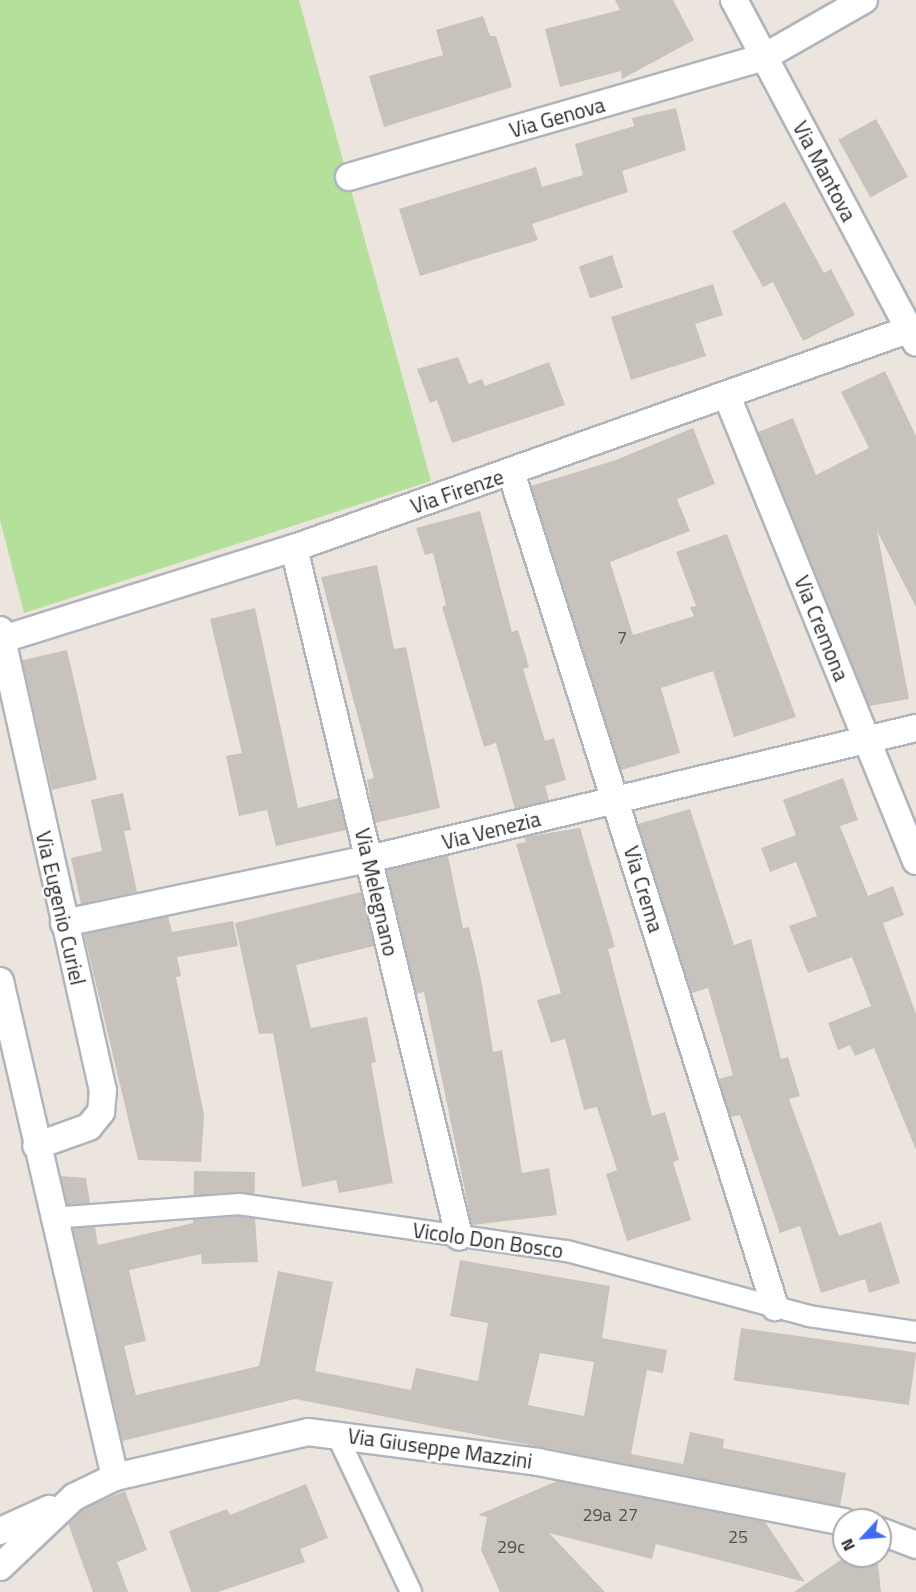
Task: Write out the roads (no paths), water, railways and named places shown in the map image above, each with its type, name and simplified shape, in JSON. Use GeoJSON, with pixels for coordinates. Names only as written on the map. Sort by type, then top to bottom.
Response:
{"type":"FeatureCollection","features":[{"type":"Feature","properties":{"kind":"street","name":"Via Mantova"},"geometry":{"type":"LineString","coordinates":[[734,0],[914,334]]}},
{"type":"Feature","properties":{"kind":"street","name":"Via Genova"},"geometry":{"type":"LineString","coordinates":[[349,177],[764,57],[864,0]]}},
{"type":"Feature","properties":{"kind":"street","name":"Via Firenze"},"geometry":{"type":"LineString","coordinates":[[1,636],[294,548],[727,396],[914,334]]}},
{"type":"Feature","properties":{"kind":"street","name":"Via Cremona"},"geometry":{"type":"LineString","coordinates":[[727,396],[916,861]]}},
{"type":"Feature","properties":{"kind":"street","name":"Via Crema"},"geometry":{"type":"LineString","coordinates":[[511,472],[775,1307]]}},
{"type":"Feature","properties":{"kind":"street","name":"Via Melegnano"},"geometry":{"type":"LineString","coordinates":[[294,548],[459,1236]]}},
{"type":"Feature","properties":{"kind":"street","name":"Via Eugenio Curiel"},"geometry":{"type":"LineString","coordinates":[[1,636],[103,1101],[89,1127],[36,1146]]}},
{"type":"Feature","properties":{"kind":"street","name":"Via Venezia"},"geometry":{"type":"LineString","coordinates":[[64,923],[369,860],[916,728]]}},
{"type":"Feature","properties":{"kind":"street"},"geometry":{"type":"LineString","coordinates":[[0,985],[52,1218],[115,1477]]}},
{"type":"Feature","properties":{"kind":"street","name":"Vicolo Don Bosco"},"geometry":{"type":"LineString","coordinates":[[52,1218],[239,1204],[567,1251],[775,1307],[916,1332]]}},
{"type":"Feature","properties":{"kind":"street"},"geometry":{"type":"LineString","coordinates":[[336,1433],[411,1592]]}},
{"type":"Feature","properties":{"kind":"street","name":"Via Giuseppe Mazzini"},"geometry":{"type":"LineString","coordinates":[[0,1567],[74,1497],[115,1477],[298,1434],[336,1433],[538,1462],[832,1520]]}},
{"type":"Feature","properties":{"kind":"street"},"geometry":{"type":"LineString","coordinates":[[0,1532],[74,1497]]}},
{"type":"Feature","properties":{"kind":"street"},"geometry":{"type":"LineString","coordinates":[[892,1536],[916,1545]]}}]}
